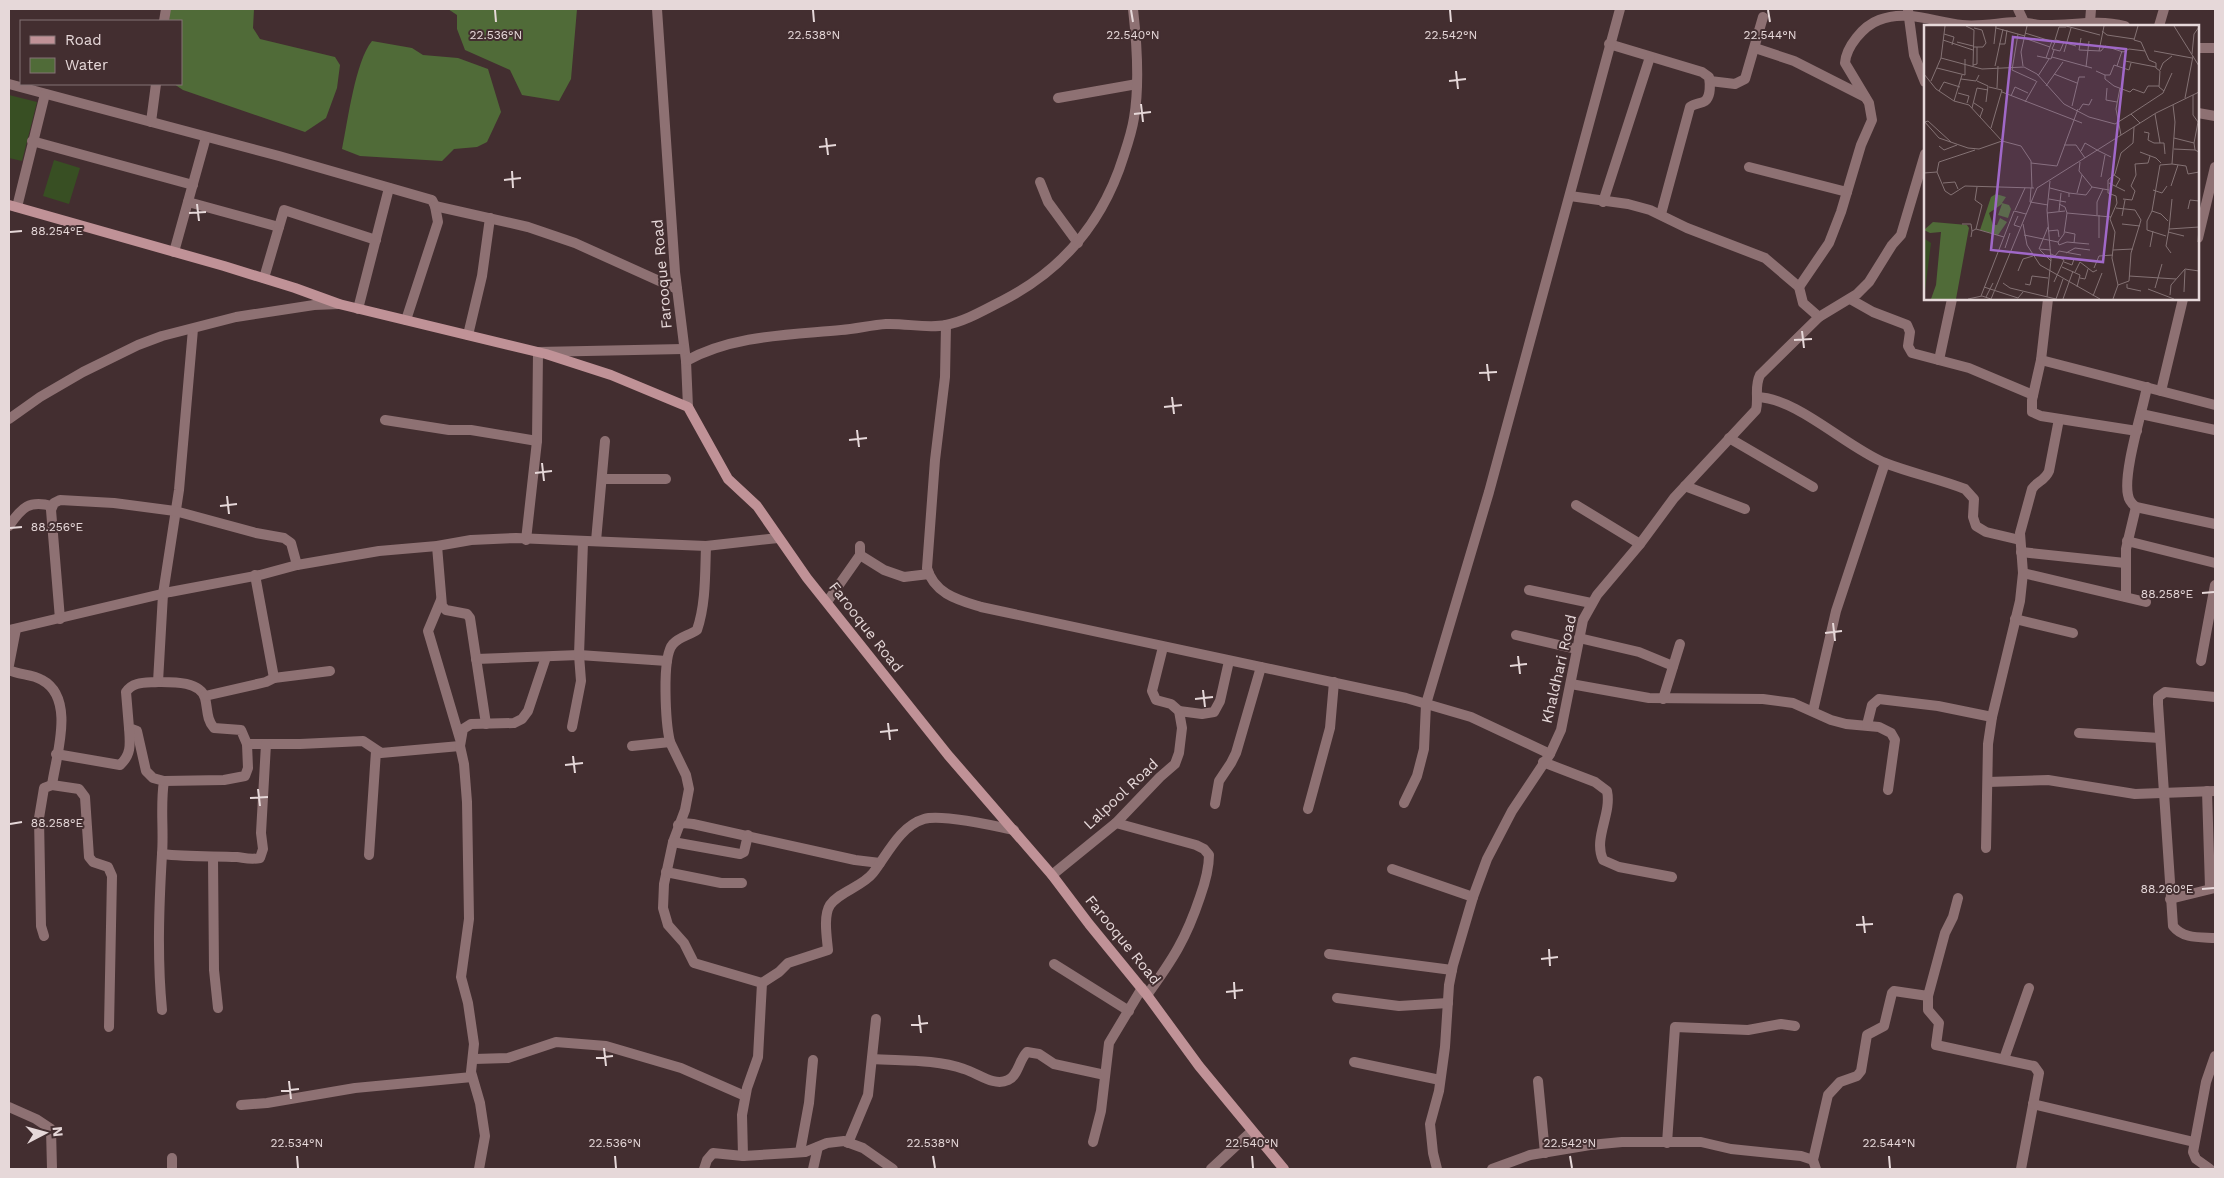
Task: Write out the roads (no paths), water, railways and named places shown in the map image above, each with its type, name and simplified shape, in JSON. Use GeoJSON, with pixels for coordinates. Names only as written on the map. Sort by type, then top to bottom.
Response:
{"type":"FeatureCollection","features":[{"type":"Feature","properties":{"kind":"main road"},"geometry":{"type":"LineString","coordinates":[[13,206],[264,278],[339,304],[538,352],[611,375],[688,408]]}},
{"type":"Feature","properties":{"kind":"main road","name":"Farooque Road"},"geometry":{"type":"LineString","coordinates":[[688,408],[724,474],[757,506],[778,538],[827,602],[948,755],[1052,875],[1145,992],[1199,1066],[1284,1169]]}},
{"type":"Feature","properties":{"kind":"street","name":"Farooque Road"},"geometry":{"type":"LineString","coordinates":[[657,9],[677,289],[686,361],[688,408]]}},
{"type":"Feature","properties":{"kind":"street"},"geometry":{"type":"LineString","coordinates":[[686,361],[697,354],[748,339],[886,324],[946,326],[968,317],[1030,285],[1052,269],[1078,242],[1098,215],[1119,170],[1134,120],[1137,84],[1133,9]]}},
{"type":"Feature","properties":{"kind":"street"},"geometry":{"type":"LineString","coordinates":[[1404,803],[1417,776],[1424,749],[1426,704],[1489,492],[1620,9]]}},
{"type":"Feature","properties":{"kind":"street"},"geometry":{"type":"LineString","coordinates":[[2018,9],[2024,22]]}},
{"type":"Feature","properties":{"kind":"street"},"geometry":{"type":"LineString","coordinates":[[2090,22],[2091,9]]}},
{"type":"Feature","properties":{"kind":"street"},"geometry":{"type":"LineString","coordinates":[[2159,25],[2164,9]]}},
{"type":"Feature","properties":{"kind":"street"},"geometry":{"type":"LineString","coordinates":[[1908,12],[1914,55],[1924,80]]}},
{"type":"Feature","properties":{"kind":"street"},"geometry":{"type":"LineString","coordinates":[[1799,287],[1829,243],[1861,145],[1872,120],[1872,111],[1845,63],[1850,48],[1863,31],[1879,20],[1908,12],[1969,25]]}},
{"type":"Feature","properties":{"kind":"street"},"geometry":{"type":"LineString","coordinates":[[1710,81],[1728,84],[1742,82],[1748,72],[1763,17]]}},
{"type":"Feature","properties":{"kind":"street"},"geometry":{"type":"LineString","coordinates":[[1986,25],[2024,22],[2041,25],[2104,22],[2120,25]]}},
{"type":"Feature","properties":{"kind":"street"},"geometry":{"type":"LineString","coordinates":[[1609,44],[1702,72],[1709,77],[1708,97],[1705,101],[1690,107],[1661,214]]}},
{"type":"Feature","properties":{"kind":"street"},"geometry":{"type":"LineString","coordinates":[[1755,48],[1794,61],[1865,97]]}},
{"type":"Feature","properties":{"kind":"street"},"geometry":{"type":"LineString","coordinates":[[2199,48],[2215,48]]}},
{"type":"Feature","properties":{"kind":"street"},"geometry":{"type":"LineString","coordinates":[[1603,202],[1650,57]]}},
{"type":"Feature","properties":{"kind":"street"},"geometry":{"type":"LineString","coordinates":[[9,84],[432,200],[438,222],[406,320]]}},
{"type":"Feature","properties":{"kind":"street"},"geometry":{"type":"LineString","coordinates":[[1058,98],[1137,84]]}},
{"type":"Feature","properties":{"kind":"street"},"geometry":{"type":"LineString","coordinates":[[151,122],[156,85]]}},
{"type":"Feature","properties":{"kind":"street"},"geometry":{"type":"LineString","coordinates":[[13,206],[45,94]]}},
{"type":"Feature","properties":{"kind":"street"},"geometry":{"type":"LineString","coordinates":[[2199,113],[2215,116]]}},
{"type":"Feature","properties":{"kind":"street"},"geometry":{"type":"LineString","coordinates":[[174,252],[206,137]]}},
{"type":"Feature","properties":{"kind":"street"},"geometry":{"type":"LineString","coordinates":[[32,141],[193,185]]}},
{"type":"Feature","properties":{"kind":"street","name":"Khaldhari Road"},"geometry":{"type":"LineString","coordinates":[[1437,1169],[1430,1124],[1445,1047],[1452,970],[1472,897],[1498,835],[1522,793],[1550,754],[1563,724],[1576,649],[1583,620],[1591,603],[1685,486],[1756,410],[1756,387],[1760,375],[1820,317],[1850,299],[1869,282],[1892,245],[1901,235],[1924,157]]}},
{"type":"Feature","properties":{"kind":"street"},"geometry":{"type":"LineString","coordinates":[[1750,167],[1847,192]]}},
{"type":"Feature","properties":{"kind":"street"},"geometry":{"type":"LineString","coordinates":[[2199,234],[2215,167]]}},
{"type":"Feature","properties":{"kind":"street"},"geometry":{"type":"LineString","coordinates":[[1040,182],[1048,202],[1078,242]]}},
{"type":"Feature","properties":{"kind":"street"},"geometry":{"type":"LineString","coordinates":[[358,309],[389,188]]}},
{"type":"Feature","properties":{"kind":"street"},"geometry":{"type":"LineString","coordinates":[[1570,196],[1637,206],[1661,214],[1687,228],[1764,258],[1799,287],[1804,303],[1820,317]]}},
{"type":"Feature","properties":{"kind":"street"},"geometry":{"type":"LineString","coordinates":[[188,202],[279,227]]}},
{"type":"Feature","properties":{"kind":"street"},"geometry":{"type":"LineString","coordinates":[[435,206],[528,227],[575,242],[677,289]]}},
{"type":"Feature","properties":{"kind":"street"},"geometry":{"type":"LineString","coordinates":[[264,278],[284,210],[376,240]]}},
{"type":"Feature","properties":{"kind":"street"},"geometry":{"type":"LineString","coordinates":[[468,335],[482,276],[490,218]]}},
{"type":"Feature","properties":{"kind":"street"},"geometry":{"type":"LineString","coordinates":[[1850,299],[1873,312],[1907,325],[1910,332],[1909,350],[1918,355],[1969,368],[2033,395]]}},
{"type":"Feature","properties":{"kind":"street"},"geometry":{"type":"LineString","coordinates":[[1939,360],[1952,300]]}},
{"type":"Feature","properties":{"kind":"street"},"geometry":{"type":"LineString","coordinates":[[2048,300],[2041,360],[2033,395],[2032,412],[2059,419],[2138,431]]}},
{"type":"Feature","properties":{"kind":"street"},"geometry":{"type":"LineString","coordinates":[[2161,391],[2183,300]]}},
{"type":"Feature","properties":{"kind":"street"},"geometry":{"type":"LineString","coordinates":[[9,419],[40,397],[138,345],[162,336],[236,317],[314,305],[339,304]]}},
{"type":"Feature","properties":{"kind":"street"},"geometry":{"type":"LineString","coordinates":[[946,326],[945,377],[935,460],[927,568],[928,574],[938,588],[957,600],[990,609],[1406,698],[1471,717],[1550,754]]}},
{"type":"Feature","properties":{"kind":"street"},"geometry":{"type":"LineString","coordinates":[[158,682],[163,594],[179,490],[193,329]]}},
{"type":"Feature","properties":{"kind":"street"},"geometry":{"type":"LineString","coordinates":[[526,540],[537,441],[538,352],[683,349]]}},
{"type":"Feature","properties":{"kind":"street"},"geometry":{"type":"LineString","coordinates":[[2041,360],[2215,405]]}},
{"type":"Feature","properties":{"kind":"street"},"geometry":{"type":"LineString","coordinates":[[2147,388],[2127,478],[2128,496],[2131,504],[2136,507],[2215,524]]}},
{"type":"Feature","properties":{"kind":"street"},"geometry":{"type":"LineString","coordinates":[[1757,397],[1780,401],[1866,454],[1885,463],[1965,489],[1971,493],[1974,499],[1973,517],[1976,526],[1980,530],[2020,540]]}},
{"type":"Feature","properties":{"kind":"street"},"geometry":{"type":"LineString","coordinates":[[2141,414],[2215,430]]}},
{"type":"Feature","properties":{"kind":"street"},"geometry":{"type":"LineString","coordinates":[[1986,848],[1988,744],[1992,717],[2015,620],[2023,573],[2020,540],[2030,493],[2034,485],[2046,478],[2049,471],[2059,419]]}},
{"type":"Feature","properties":{"kind":"street"},"geometry":{"type":"LineString","coordinates":[[385,420],[449,430],[471,430],[537,441]]}},
{"type":"Feature","properties":{"kind":"street"},"geometry":{"type":"LineString","coordinates":[[1729,438],[1813,488]]}},
{"type":"Feature","properties":{"kind":"street"},"geometry":{"type":"LineString","coordinates":[[596,542],[605,441]]}},
{"type":"Feature","properties":{"kind":"street"},"geometry":{"type":"LineString","coordinates":[[1814,712],[1836,611],[1885,463]]}},
{"type":"Feature","properties":{"kind":"street"},"geometry":{"type":"LineString","coordinates":[[602,479],[666,479]]}},
{"type":"Feature","properties":{"kind":"street"},"geometry":{"type":"LineString","coordinates":[[1685,486],[1745,509]]}},
{"type":"Feature","properties":{"kind":"street"},"geometry":{"type":"LineString","coordinates":[[9,526],[27,505],[34,502],[52,506],[60,500],[114,503],[175,511],[256,533],[288,539],[291,543],[297,565]]}},
{"type":"Feature","properties":{"kind":"street"},"geometry":{"type":"LineString","coordinates":[[1576,505],[1640,544]]}},
{"type":"Feature","properties":{"kind":"street"},"geometry":{"type":"LineString","coordinates":[[52,506],[60,619]]}},
{"type":"Feature","properties":{"kind":"street"},"geometry":{"type":"LineString","coordinates":[[2126,597],[2125,563],[2127,541],[2136,507]]}},
{"type":"Feature","properties":{"kind":"street"},"geometry":{"type":"LineString","coordinates":[[9,665],[12,630],[163,594],[297,565],[380,551],[496,538],[706,546],[778,538]]}},
{"type":"Feature","properties":{"kind":"street"},"geometry":{"type":"LineString","coordinates":[[2127,541],[2215,563]]}},
{"type":"Feature","properties":{"kind":"street"},"geometry":{"type":"LineString","coordinates":[[572,727],[580,681],[579,655],[583,542]]}},
{"type":"Feature","properties":{"kind":"street"},"geometry":{"type":"LineString","coordinates":[[437,546],[442,606],[446,610],[467,614],[470,618],[486,724]]}},
{"type":"Feature","properties":{"kind":"street"},"geometry":{"type":"LineString","coordinates":[[706,546],[705,584],[700,621],[697,630],[674,644],[667,661],[665,712],[670,742],[686,775],[689,788],[685,810],[678,825],[666,872],[662,895],[663,908],[668,925],[684,943],[694,963],[762,982],[779,972],[788,962],[828,950],[828,911],[831,904],[864,882],[899,837],[912,824],[924,819],[971,822],[1014,830]]}},
{"type":"Feature","properties":{"kind":"street"},"geometry":{"type":"LineString","coordinates":[[827,602],[860,551],[884,570],[904,577],[928,574]]}},
{"type":"Feature","properties":{"kind":"street"},"geometry":{"type":"LineString","coordinates":[[2021,552],[2125,563]]}},
{"type":"Feature","properties":{"kind":"street"},"geometry":{"type":"LineString","coordinates":[[2023,573],[2146,602]]}},
{"type":"Feature","properties":{"kind":"street"},"geometry":{"type":"LineString","coordinates":[[255,575],[274,678]]}},
{"type":"Feature","properties":{"kind":"street"},"geometry":{"type":"LineString","coordinates":[[2201,661],[2215,585]]}},
{"type":"Feature","properties":{"kind":"street"},"geometry":{"type":"LineString","coordinates":[[1529,590],[1591,603]]}},
{"type":"Feature","properties":{"kind":"street"},"geometry":{"type":"LineString","coordinates":[[441,600],[428,631],[460,744],[465,774],[469,919],[461,977],[468,1002],[474,1044],[474,1059],[471,1072],[482,1112],[485,1136],[479,1169]]}},
{"type":"Feature","properties":{"kind":"street"},"geometry":{"type":"LineString","coordinates":[[2015,620],[2073,633]]}},
{"type":"Feature","properties":{"kind":"street"},"geometry":{"type":"LineString","coordinates":[[1516,635],[1576,649]]}},
{"type":"Feature","properties":{"kind":"street"},"geometry":{"type":"LineString","coordinates":[[1579,638],[1640,652],[1673,666]]}},
{"type":"Feature","properties":{"kind":"street"},"geometry":{"type":"LineString","coordinates":[[1663,698],[1680,644]]}},
{"type":"Feature","properties":{"kind":"street"},"geometry":{"type":"LineString","coordinates":[[1163,647],[1153,686],[1153,697],[1156,700],[1171,704],[1179,711],[1202,714],[1214,712],[1220,701],[1229,661]]}},
{"type":"Feature","properties":{"kind":"street"},"geometry":{"type":"LineString","coordinates":[[476,659],[579,655],[667,661]]}},
{"type":"Feature","properties":{"kind":"street"},"geometry":{"type":"LineString","coordinates":[[460,744],[463,729],[471,724],[514,724],[522,719],[528,711],[546,657]]}},
{"type":"Feature","properties":{"kind":"street"},"geometry":{"type":"LineString","coordinates":[[1215,804],[1219,781],[1236,753],[1261,667]]}},
{"type":"Feature","properties":{"kind":"street"},"geometry":{"type":"LineString","coordinates":[[9,670],[19,675],[43,680],[57,695],[61,707],[62,725],[52,785]]}},
{"type":"Feature","properties":{"kind":"street"},"geometry":{"type":"LineString","coordinates":[[205,696],[266,682],[274,678],[330,671]]}},
{"type":"Feature","properties":{"kind":"street"},"geometry":{"type":"LineString","coordinates":[[56,754],[120,765],[126,760],[130,751],[126,698],[128,689],[139,683],[158,682],[199,688],[205,696],[209,722],[214,728],[241,730],[247,744],[248,768],[245,776],[224,780],[164,782],[153,778],[146,771],[137,731],[129,728]]}},
{"type":"Feature","properties":{"kind":"street"},"geometry":{"type":"LineString","coordinates":[[1308,809],[1329,736],[1334,682]]}},
{"type":"Feature","properties":{"kind":"street"},"geometry":{"type":"LineString","coordinates":[[1571,684],[1623,694],[1663,698],[1780,701],[1793,703],[1839,722],[1867,725],[1887,730],[1894,736],[1895,745],[1888,790]]}},
{"type":"Feature","properties":{"kind":"street"},"geometry":{"type":"LineString","coordinates":[[2215,697],[2172,692],[2161,694],[2158,704],[2173,926],[2184,936],[2215,938]]}},
{"type":"Feature","properties":{"kind":"street"},"geometry":{"type":"LineString","coordinates":[[1867,725],[1872,705],[1879,699],[1938,706],[1992,717]]}},
{"type":"Feature","properties":{"kind":"street","name":"Lalpool Road"},"geometry":{"type":"LineString","coordinates":[[1052,875],[1116,823],[1160,776],[1175,764],[1179,753],[1182,728],[1179,711]]}},
{"type":"Feature","properties":{"kind":"street"},"geometry":{"type":"LineString","coordinates":[[2079,733],[2160,738]]}},
{"type":"Feature","properties":{"kind":"street"},"geometry":{"type":"LineString","coordinates":[[247,744],[363,741],[372,745],[376,751],[381,753],[460,744]]}},
{"type":"Feature","properties":{"kind":"street"},"geometry":{"type":"LineString","coordinates":[[632,746],[670,742]]}},
{"type":"Feature","properties":{"kind":"street"},"geometry":{"type":"LineString","coordinates":[[162,854],[186,857],[238,857],[250,860],[260,858],[262,855],[261,832],[266,744]]}},
{"type":"Feature","properties":{"kind":"street"},"geometry":{"type":"LineString","coordinates":[[369,855],[376,751]]}},
{"type":"Feature","properties":{"kind":"street"},"geometry":{"type":"LineString","coordinates":[[1543,762],[1595,782],[1607,791],[1609,799],[1599,846],[1603,860],[1619,867],[1672,877]]}},
{"type":"Feature","properties":{"kind":"street"},"geometry":{"type":"LineString","coordinates":[[1988,782],[2048,780],[2121,793],[2211,791],[2213,888],[2170,899]]}},
{"type":"Feature","properties":{"kind":"street"},"geometry":{"type":"LineString","coordinates":[[162,1010],[158,947],[162,888],[160,872],[164,782]]}},
{"type":"Feature","properties":{"kind":"street"},"geometry":{"type":"LineString","coordinates":[[44,936],[41,926],[39,818],[44,788],[52,785],[79,789],[84,792],[86,797],[89,857],[93,862],[108,867],[111,870],[109,1027]]}},
{"type":"Feature","properties":{"kind":"street"},"geometry":{"type":"LineString","coordinates":[[678,825],[683,823],[693,824],[861,862],[880,863]]}},
{"type":"Feature","properties":{"kind":"street"},"geometry":{"type":"LineString","coordinates":[[1093,1142],[1101,1111],[1109,1043],[1129,1011],[1180,949],[1188,932],[1207,874],[1209,855],[1196,844],[1116,823]]}},
{"type":"Feature","properties":{"kind":"street"},"geometry":{"type":"LineString","coordinates":[[673,842],[740,854],[744,852],[748,835]]}},
{"type":"Feature","properties":{"kind":"street"},"geometry":{"type":"LineString","coordinates":[[213,858],[214,970],[218,1008]]}},
{"type":"Feature","properties":{"kind":"street"},"geometry":{"type":"LineString","coordinates":[[1392,869],[1472,897]]}},
{"type":"Feature","properties":{"kind":"street"},"geometry":{"type":"LineString","coordinates":[[666,872],[721,883],[742,883]]}},
{"type":"Feature","properties":{"kind":"street"},"geometry":{"type":"LineString","coordinates":[[1958,898],[1953,917],[1945,933],[1928,996],[1928,1010],[1939,1022],[1936,1045],[2034,1066],[2039,1073],[2021,1169]]}},
{"type":"Feature","properties":{"kind":"street"},"geometry":{"type":"LineString","coordinates":[[1330,954],[1452,970]]}},
{"type":"Feature","properties":{"kind":"street"},"geometry":{"type":"LineString","coordinates":[[1054,964],[1129,1011]]}},
{"type":"Feature","properties":{"kind":"street"},"geometry":{"type":"LineString","coordinates":[[743,1156],[742,1115],[745,1096],[758,1057],[762,982]]}},
{"type":"Feature","properties":{"kind":"street"},"geometry":{"type":"LineString","coordinates":[[2004,1059],[2029,988]]}},
{"type":"Feature","properties":{"kind":"street"},"geometry":{"type":"LineString","coordinates":[[1492,1169],[1530,1155],[1604,1143],[1701,1142],[1731,1149],[1801,1156],[1814,1164],[1828,1095],[1840,1082],[1857,1076],[1861,1071],[1867,1035],[1884,1026],[1892,993],[1894,991],[1928,996]]}},
{"type":"Feature","properties":{"kind":"street"},"geometry":{"type":"LineString","coordinates":[[1337,998],[1399,1006],[1448,1003]]}},
{"type":"Feature","properties":{"kind":"street"},"geometry":{"type":"LineString","coordinates":[[848,1143],[868,1095],[876,1018]]}},
{"type":"Feature","properties":{"kind":"street"},"geometry":{"type":"LineString","coordinates":[[1667,1143],[1675,1027],[1748,1030],[1781,1024],[1795,1026]]}},
{"type":"Feature","properties":{"kind":"street"},"geometry":{"type":"LineString","coordinates":[[474,1059],[508,1058],[556,1042],[606,1046],[681,1068],[745,1096]]}},
{"type":"Feature","properties":{"kind":"street"},"geometry":{"type":"LineString","coordinates":[[872,1059],[959,1067],[992,1081],[1002,1083],[1012,1078],[1027,1052],[1034,1052],[1054,1064],[1105,1075]]}},
{"type":"Feature","properties":{"kind":"street"},"geometry":{"type":"LineString","coordinates":[[2210,1169],[2193,1156],[2206,1082],[2215,1056]]}},
{"type":"Feature","properties":{"kind":"street"},"geometry":{"type":"LineString","coordinates":[[800,1152],[809,1103],[813,1060]]}},
{"type":"Feature","properties":{"kind":"street"},"geometry":{"type":"LineString","coordinates":[[1354,1062],[1440,1080]]}},
{"type":"Feature","properties":{"kind":"street"},"geometry":{"type":"LineString","coordinates":[[241,1105],[267,1103],[355,1088],[472,1077]]}},
{"type":"Feature","properties":{"kind":"street"},"geometry":{"type":"LineString","coordinates":[[1538,1081],[1545,1153]]}},
{"type":"Feature","properties":{"kind":"street"},"geometry":{"type":"LineString","coordinates":[[2033,1104],[2194,1142]]}},
{"type":"Feature","properties":{"kind":"street"},"geometry":{"type":"LineString","coordinates":[[9,1108],[51,1129],[52,1169]]}},
{"type":"Feature","properties":{"kind":"street"},"geometry":{"type":"LineString","coordinates":[[1211,1169],[1252,1130]]}},
{"type":"Feature","properties":{"kind":"street"},"geometry":{"type":"LineString","coordinates":[[704,1169],[707,1160],[713,1153],[743,1156],[800,1152],[835,1142],[848,1143],[863,1148],[893,1169]]}},
{"type":"Feature","properties":{"kind":"street"},"geometry":{"type":"LineString","coordinates":[[813,1169],[818,1147]]}},
{"type":"Feature","properties":{"kind":"street"},"geometry":{"type":"LineString","coordinates":[[172,1158],[172,1169]]}},
{"type":"Feature","properties":{"kind":"water"},"geometry":{"type":"Polygon","coordinates":[[[170,9],[254,9],[253,28],[260,39],[335,57],[340,65],[337,88],[326,118],[305,132],[183,90],[176,85],[182,85],[182,20],[169,20],[170,9]]]}},
{"type":"Feature","properties":{"kind":"water"},"geometry":{"type":"Polygon","coordinates":[[[448,9],[577,9],[571,79],[559,101],[522,95],[510,70],[465,50],[457,29],[457,15],[448,9]]]}},
{"type":"Feature","properties":{"kind":"water"},"geometry":{"type":"Polygon","coordinates":[[[372,41],[412,48],[423,55],[458,58],[488,69],[501,112],[487,142],[477,147],[454,149],[442,161],[360,156],[342,149],[357,77],[366,51],[372,41]]]}}]}
